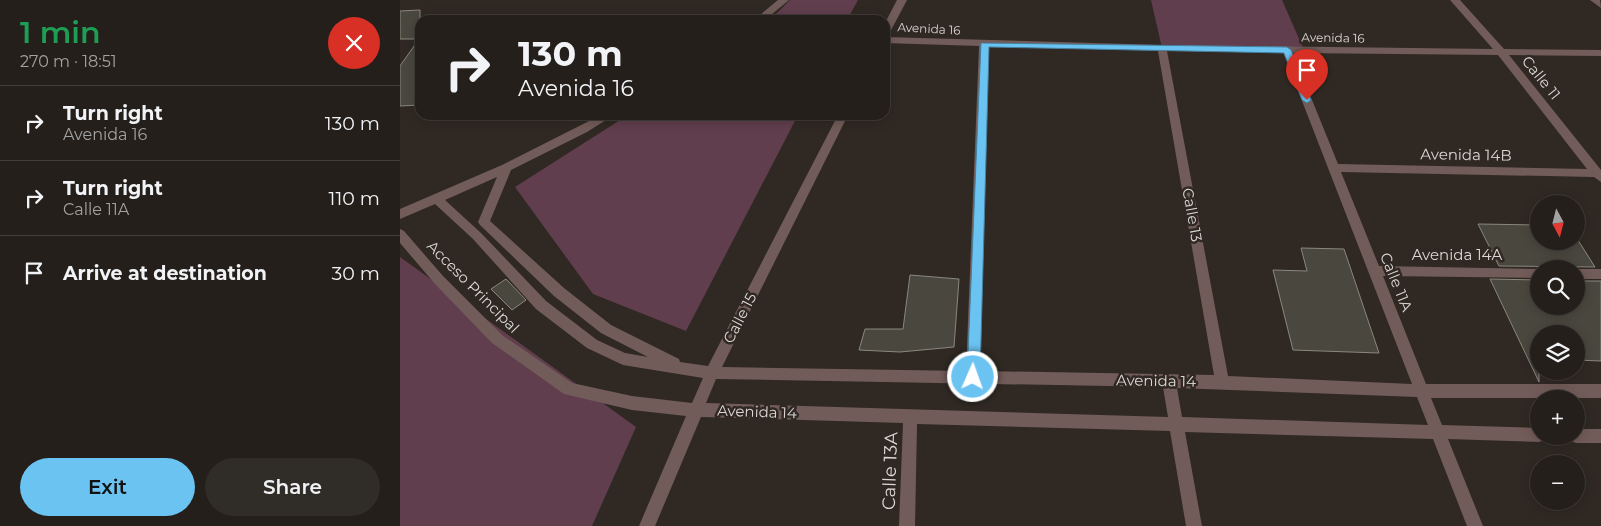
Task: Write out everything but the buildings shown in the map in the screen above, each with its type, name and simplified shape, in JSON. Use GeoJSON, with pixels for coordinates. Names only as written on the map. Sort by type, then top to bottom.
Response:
{"type":"FeatureCollection","features":[{"type":"Feature","properties":{"kind":"street"},"geometry":{"type":"LineString","coordinates":[[765,15],[784,0]]}},
{"type":"Feature","properties":{"kind":"street"},"geometry":{"type":"LineString","coordinates":[[890,23],[902,0]]}},
{"type":"Feature","properties":{"kind":"street","name":"Calle 11"},"geometry":{"type":"LineString","coordinates":[[1455,0],[1502,53],[1599,175]]}},
{"type":"Feature","properties":{"kind":"street"},"geometry":{"type":"LineString","coordinates":[[1595,0],[1601,5]]}},
{"type":"Feature","properties":{"kind":"street","name":"Avenida 16"},"geometry":{"type":"LineString","coordinates":[[890,40],[1162,48],[1601,53]]}},
{"type":"Feature","properties":{"kind":"street"},"geometry":{"type":"LineString","coordinates":[[973,377],[984,44]]}},
{"type":"Feature","properties":{"kind":"street","name":"Calle 13"},"geometry":{"type":"LineString","coordinates":[[1162,48],[1222,382]]}},
{"type":"Feature","properties":{"kind":"street","name":"Calle 11A"},"geometry":{"type":"LineString","coordinates":[[1287,50],[1475,526]]}},
{"type":"Feature","properties":{"kind":"street"},"geometry":{"type":"LineString","coordinates":[[400,214],[506,168],[567,139],[600,120]]}},
{"type":"Feature","properties":{"kind":"street","name":"Calle 15"},"geometry":{"type":"LineString","coordinates":[[647,526],[712,373],[840,120]]}},
{"type":"Feature","properties":{"kind":"street"},"geometry":{"type":"LineString","coordinates":[[506,168],[484,222],[558,292],[606,329],[683,367]]}},
{"type":"Feature","properties":{"kind":"street","name":"Avenida 14B"},"geometry":{"type":"LineString","coordinates":[[1333,168],[1599,175]]}},
{"type":"Feature","properties":{"kind":"street"},"geometry":{"type":"LineString","coordinates":[[437,199],[477,236],[541,305],[592,344],[623,359],[712,373]]}},
{"type":"Feature","properties":{"kind":"street","name":"Acceso Principal"},"geometry":{"type":"LineString","coordinates":[[400,234],[439,280],[498,339],[569,389],[632,403],[695,410]]}},
{"type":"Feature","properties":{"kind":"street","name":"Avenida 14A"},"geometry":{"type":"LineString","coordinates":[[1374,271],[1530,273]]}},
{"type":"Feature","properties":{"kind":"street"},"geometry":{"type":"LineString","coordinates":[[1585,274],[1601,274]]}},
{"type":"Feature","properties":{"kind":"street","name":"Avenida 14"},"geometry":{"type":"LineString","coordinates":[[712,373],[1222,382],[1422,391],[1601,392]]}},
{"type":"Feature","properties":{"kind":"street"},"geometry":{"type":"LineString","coordinates":[[1169,382],[1194,526]]}},
{"type":"Feature","properties":{"kind":"street","name":"Avenida 14"},"geometry":{"type":"LineString","coordinates":[[695,410],[1176,426],[1530,435]]}},
{"type":"Feature","properties":{"kind":"street","name":"Calle 13A"},"geometry":{"type":"LineString","coordinates":[[907,526],[910,417]]}},
{"type":"Feature","properties":{"kind":"street"},"geometry":{"type":"LineString","coordinates":[[1585,436],[1601,436]]}},
{"type":"Feature","properties":{"kind":"shaded area"},"geometry":{"type":"Polygon","coordinates":[[[790,0],[858,0],[850,15],[775,15],[790,0]]]}},
{"type":"Feature","properties":{"kind":"shaded area"},"geometry":{"type":"Polygon","coordinates":[[[1151,0],[1282,0],[1304,50],[1162,48],[1151,0]]]}},
{"type":"Feature","properties":{"kind":"shaded area"},"geometry":{"type":"Polygon","coordinates":[[[620,120],[795,120],[686,331],[593,294],[515,187],[620,120]]]}},
{"type":"Feature","properties":{"kind":"shaded area"},"geometry":{"type":"Polygon","coordinates":[[[400,257],[636,427],[592,526],[400,526],[400,257]]]}},
{"type":"Feature","properties":{"kind":"route"},"geometry":{"type":"LineString","coordinates":[[973,377],[984,44],[1287,50],[1307,100]]}}]}
